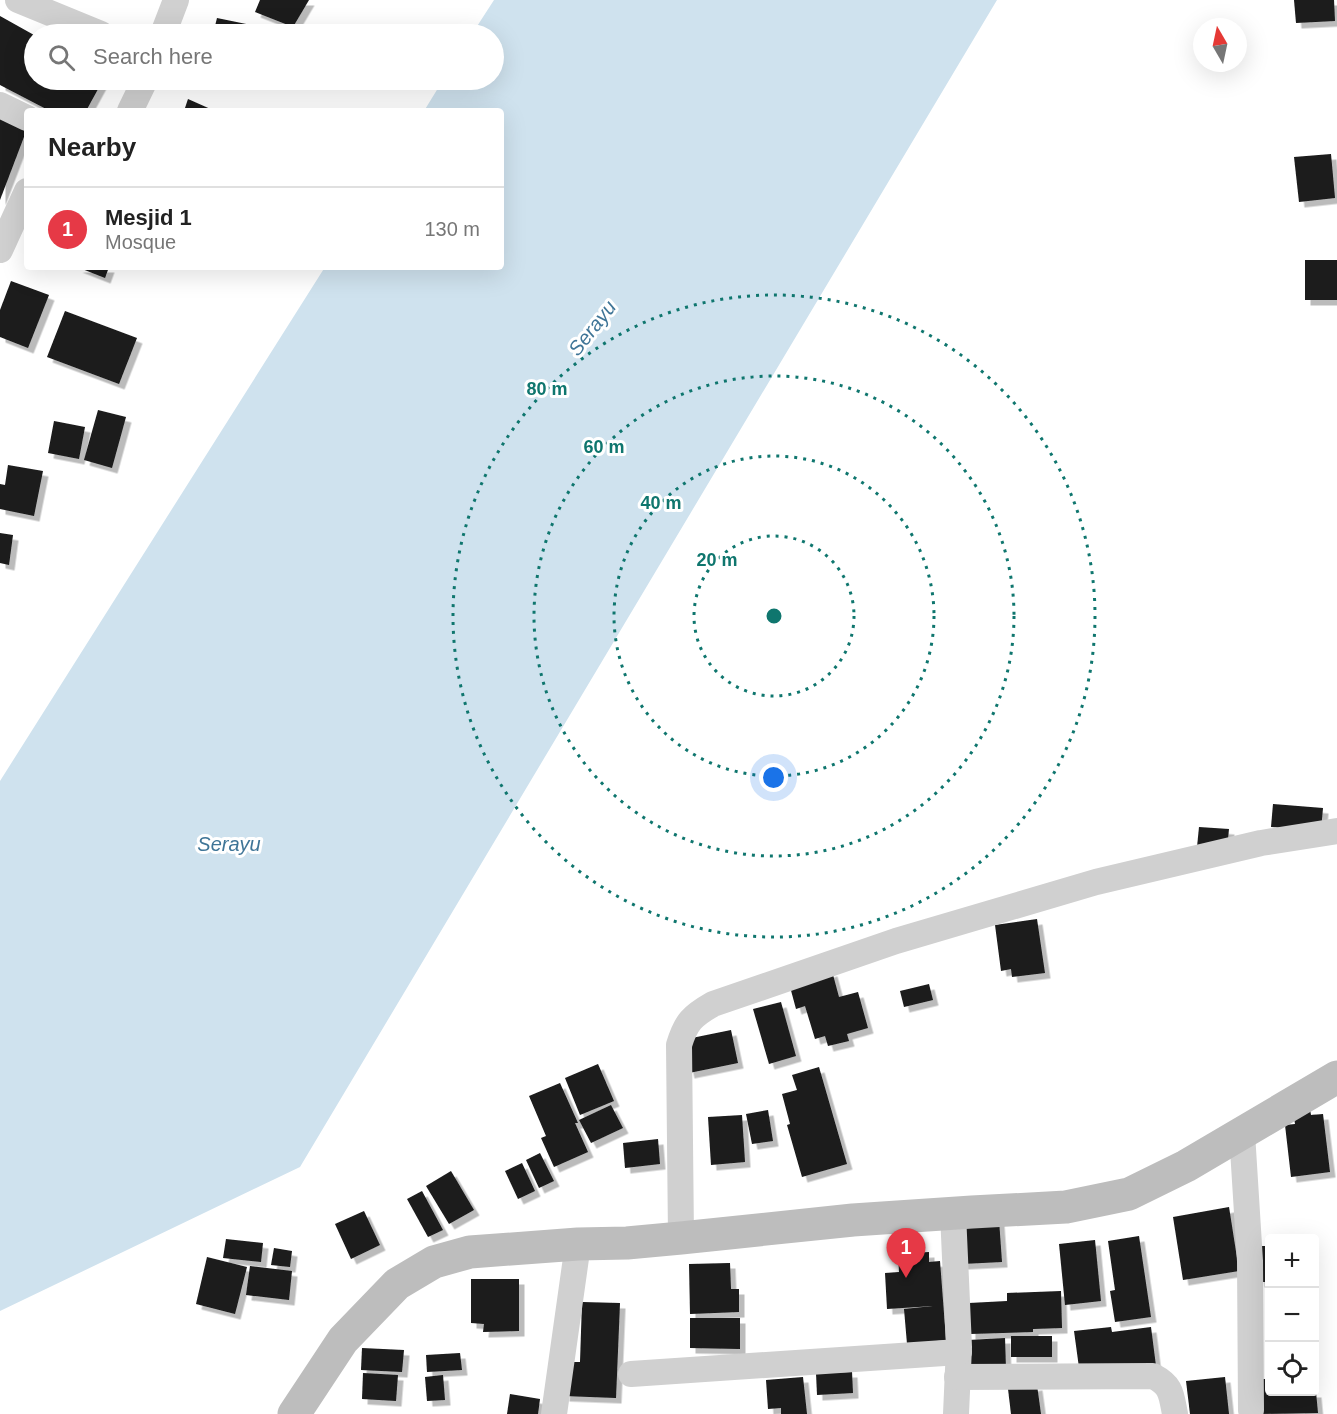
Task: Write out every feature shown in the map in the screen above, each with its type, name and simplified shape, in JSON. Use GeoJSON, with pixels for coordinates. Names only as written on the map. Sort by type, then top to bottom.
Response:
{"type":"FeatureCollection","features":[{"type":"Feature","properties":{"kind":"main road"},"geometry":{"type":"LineString","coordinates":[[294,1414],[343,1340],[397,1284],[434,1262],[470,1252],[578,1244],[627,1243],[853,1220],[1066,1207],[1129,1194],[1186,1166],[1337,1077]]}},
{"type":"Feature","properties":{"kind":"street"},"geometry":{"type":"LineString","coordinates":[[18,0],[77,24]]}},
{"type":"Feature","properties":{"kind":"street"},"geometry":{"type":"LineString","coordinates":[[167,24],[176,0]]}},
{"type":"Feature","properties":{"kind":"street"},"geometry":{"type":"LineString","coordinates":[[131,108],[140,90]]}},
{"type":"Feature","properties":{"kind":"street"},"geometry":{"type":"LineString","coordinates":[[0,105],[24,117]]}},
{"type":"Feature","properties":{"kind":"street"},"geometry":{"type":"LineString","coordinates":[[0,250],[24,198]]}},
{"type":"Feature","properties":{"kind":"street"},"geometry":{"type":"LineString","coordinates":[[681,1238],[680,1045],[684,1028],[697,1013],[713,1004],[896,942],[1096,882],[1261,843],[1337,831]]}},
{"type":"Feature","properties":{"kind":"street"},"geometry":{"type":"LineString","coordinates":[[1242,1133],[1250,1262],[1251,1410]]}},
{"type":"Feature","properties":{"kind":"street"},"geometry":{"type":"LineString","coordinates":[[953,1214],[958,1365],[956,1414]]}},
{"type":"Feature","properties":{"kind":"street"},"geometry":{"type":"LineString","coordinates":[[554,1414],[578,1244]]}},
{"type":"Feature","properties":{"kind":"street"},"geometry":{"type":"LineString","coordinates":[[631,1374],[958,1365],[1153,1376],[1167,1385],[1175,1414]]}},
{"type":"Feature","properties":{"kind":"water","name":"Serayu"},"geometry":{"type":"Polygon","coordinates":[[[494,0],[997,0],[300,1167],[0,1311],[0,781],[323,270],[504,270],[504,108],[426,108],[437,90],[504,90],[504,24],[478,24],[494,0]]]}},
{"type":"Feature","properties":{"kind":"building"},"geometry":{"type":"Polygon","coordinates":[[[260,0],[309,0],[295,24],[285,24],[255,12],[260,0]]]}},
{"type":"Feature","properties":{"kind":"building"},"geometry":{"type":"Polygon","coordinates":[[[1294,0],[1334,0],[1335,21],[1296,23],[1294,0]]]}},
{"type":"Feature","properties":{"kind":"building"},"geometry":{"type":"Polygon","coordinates":[[[0,16],[24,29],[24,90],[98,90],[88,108],[44,108],[0,85],[0,16]]]}},
{"type":"Feature","properties":{"kind":"building"},"geometry":{"type":"Polygon","coordinates":[[[217,18],[246,24],[216,24],[217,18]]]}},
{"type":"Feature","properties":{"kind":"building"},"geometry":{"type":"Polygon","coordinates":[[[188,99],[208,108],[185,108],[188,99]]]}},
{"type":"Feature","properties":{"kind":"building"},"geometry":{"type":"Polygon","coordinates":[[[0,116],[24,128],[24,137],[0,200],[0,116]]]}},
{"type":"Feature","properties":{"kind":"building"},"geometry":{"type":"Polygon","coordinates":[[[1331,154],[1335,198],[1299,202],[1294,157],[1331,154]]]}},
{"type":"Feature","properties":{"kind":"building"},"geometry":{"type":"Polygon","coordinates":[[[1305,260],[1337,260],[1337,300],[1305,300],[1305,260]]]}},
{"type":"Feature","properties":{"kind":"building"},"geometry":{"type":"Polygon","coordinates":[[[85,270],[108,270],[105,278],[85,270]]]}},
{"type":"Feature","properties":{"kind":"building"},"geometry":{"type":"Polygon","coordinates":[[[11,281],[49,295],[28,348],[0,337],[0,310],[11,281]]]}},
{"type":"Feature","properties":{"kind":"building"},"geometry":{"type":"Polygon","coordinates":[[[65,311],[137,338],[119,384],[47,357],[65,311]]]}},
{"type":"Feature","properties":{"kind":"building"},"geometry":{"type":"Polygon","coordinates":[[[98,410],[126,417],[112,468],[84,460],[98,410]]]}},
{"type":"Feature","properties":{"kind":"building"},"geometry":{"type":"Polygon","coordinates":[[[54,421],[85,427],[79,459],[48,453],[54,421]]]}},
{"type":"Feature","properties":{"kind":"building"},"geometry":{"type":"Polygon","coordinates":[[[8,465],[43,471],[34,516],[0,509],[0,484],[5,485],[8,465]]]}},
{"type":"Feature","properties":{"kind":"building"},"geometry":{"type":"Polygon","coordinates":[[[0,533],[13,535],[9,565],[0,563],[0,533]]]}},
{"type":"Feature","properties":{"kind":"building"},"geometry":{"type":"Polygon","coordinates":[[[1273,804],[1323,808],[1321,830],[1271,827],[1273,804]]]}},
{"type":"Feature","properties":{"kind":"building"},"geometry":{"type":"Polygon","coordinates":[[[1199,827],[1229,829],[1227,849],[1197,847],[1199,827]]]}},
{"type":"Feature","properties":{"kind":"building"},"geometry":{"type":"Polygon","coordinates":[[[1037,919],[1045,973],[1012,977],[1011,969],[1001,971],[995,925],[1037,919]]]}},
{"type":"Feature","properties":{"kind":"building"},"geometry":{"type":"Polygon","coordinates":[[[832,971],[839,997],[858,992],[868,1028],[847,1034],[849,1041],[828,1046],[825,1036],[815,1039],[805,1006],[796,1009],[789,983],[832,971]]]}},
{"type":"Feature","properties":{"kind":"building"},"geometry":{"type":"Polygon","coordinates":[[[929,984],[933,1000],[904,1007],[900,991],[929,984]]]}},
{"type":"Feature","properties":{"kind":"building"},"geometry":{"type":"Polygon","coordinates":[[[781,1002],[796,1056],[769,1064],[753,1009],[781,1002]]]}},
{"type":"Feature","properties":{"kind":"building"},"geometry":{"type":"Polygon","coordinates":[[[731,1030],[738,1063],[689,1073],[682,1040],[731,1030]]]}},
{"type":"Feature","properties":{"kind":"building"},"geometry":{"type":"Polygon","coordinates":[[[598,1064],[614,1101],[580,1115],[565,1078],[598,1064]]]}},
{"type":"Feature","properties":{"kind":"building"},"geometry":{"type":"Polygon","coordinates":[[[819,1067],[847,1164],[802,1177],[787,1125],[790,1124],[782,1094],[797,1090],[792,1075],[819,1067]]]}},
{"type":"Feature","properties":{"kind":"building"},"geometry":{"type":"Polygon","coordinates":[[[560,1083],[588,1152],[554,1167],[541,1138],[546,1136],[529,1096],[560,1083]]]}},
{"type":"Feature","properties":{"kind":"building"},"geometry":{"type":"Polygon","coordinates":[[[611,1105],[623,1128],[591,1143],[579,1120],[611,1105]]]}},
{"type":"Feature","properties":{"kind":"building"},"geometry":{"type":"Polygon","coordinates":[[[1310,1109],[1311,1115],[1323,1114],[1330,1172],[1291,1177],[1285,1125],[1295,1124],[1293,1112],[1310,1109]]]}},
{"type":"Feature","properties":{"kind":"building"},"geometry":{"type":"Polygon","coordinates":[[[768,1110],[773,1141],[752,1144],[746,1114],[768,1110]]]}},
{"type":"Feature","properties":{"kind":"building"},"geometry":{"type":"Polygon","coordinates":[[[742,1115],[745,1162],[711,1165],[708,1117],[742,1115]]]}},
{"type":"Feature","properties":{"kind":"building"},"geometry":{"type":"Polygon","coordinates":[[[658,1139],[660,1164],[625,1168],[623,1143],[658,1139]]]}},
{"type":"Feature","properties":{"kind":"building"},"geometry":{"type":"Polygon","coordinates":[[[540,1153],[554,1181],[539,1188],[526,1160],[540,1153]]]}},
{"type":"Feature","properties":{"kind":"building"},"geometry":{"type":"Polygon","coordinates":[[[522,1163],[535,1191],[518,1199],[505,1171],[522,1163]]]}},
{"type":"Feature","properties":{"kind":"building"},"geometry":{"type":"Polygon","coordinates":[[[451,1171],[474,1210],[449,1224],[426,1186],[451,1171]]]}},
{"type":"Feature","properties":{"kind":"building"},"geometry":{"type":"Polygon","coordinates":[[[422,1191],[443,1230],[428,1237],[407,1199],[422,1191]]]}},
{"type":"Feature","properties":{"kind":"building"},"geometry":{"type":"Polygon","coordinates":[[[1229,1207],[1239,1271],[1183,1280],[1173,1217],[1229,1207]]]}},
{"type":"Feature","properties":{"kind":"building"},"geometry":{"type":"Polygon","coordinates":[[[364,1211],[380,1245],[351,1259],[335,1224],[364,1211]]]}},
{"type":"Feature","properties":{"kind":"building"},"geometry":{"type":"Polygon","coordinates":[[[999,1220],[1002,1262],[962,1264],[960,1222],[999,1220]]]}},
{"type":"Feature","properties":{"kind":"building"},"geometry":{"type":"Polygon","coordinates":[[[1139,1236],[1151,1317],[1115,1322],[1110,1291],[1115,1290],[1108,1241],[1139,1236]]]}},
{"type":"Feature","properties":{"kind":"building"},"geometry":{"type":"Polygon","coordinates":[[[226,1239],[263,1243],[261,1262],[223,1258],[226,1239]]]}},
{"type":"Feature","properties":{"kind":"building"},"geometry":{"type":"Polygon","coordinates":[[[1095,1240],[1101,1301],[1065,1305],[1059,1244],[1095,1240]]]}},
{"type":"Feature","properties":{"kind":"building"},"geometry":{"type":"Polygon","coordinates":[[[1257,1246],[1265,1246],[1265,1282],[1259,1282],[1257,1246]]]}},
{"type":"Feature","properties":{"kind":"building"},"geometry":{"type":"Polygon","coordinates":[[[274,1248],[292,1251],[290,1267],[271,1265],[274,1248]]]}},
{"type":"Feature","properties":{"kind":"building"},"geometry":{"type":"Polygon","coordinates":[[[929,1252],[929,1262],[940,1261],[946,1340],[907,1344],[904,1309],[933,1306],[887,1309],[885,1273],[899,1272],[898,1254],[929,1252]]]}},
{"type":"Feature","properties":{"kind":"building"},"geometry":{"type":"Polygon","coordinates":[[[207,1257],[247,1267],[235,1314],[196,1304],[207,1257]]]}},
{"type":"Feature","properties":{"kind":"building"},"geometry":{"type":"Polygon","coordinates":[[[730,1263],[731,1289],[739,1289],[739,1312],[690,1314],[689,1264],[730,1263]]]}},
{"type":"Feature","properties":{"kind":"building"},"geometry":{"type":"Polygon","coordinates":[[[250,1266],[292,1271],[289,1300],[246,1295],[250,1266]]]}},
{"type":"Feature","properties":{"kind":"building"},"geometry":{"type":"Polygon","coordinates":[[[471,1279],[519,1279],[519,1331],[483,1332],[484,1324],[471,1323],[471,1279]]]}},
{"type":"Feature","properties":{"kind":"building"},"geometry":{"type":"Polygon","coordinates":[[[1061,1291],[1062,1328],[1033,1329],[1033,1332],[970,1334],[969,1303],[1007,1301],[1007,1293],[1061,1291]]]}},
{"type":"Feature","properties":{"kind":"building"},"geometry":{"type":"Polygon","coordinates":[[[582,1302],[620,1303],[616,1398],[564,1396],[566,1362],[580,1362],[582,1302]]]}},
{"type":"Feature","properties":{"kind":"building"},"geometry":{"type":"Polygon","coordinates":[[[690,1318],[740,1318],[740,1349],[690,1348],[690,1318]]]}},
{"type":"Feature","properties":{"kind":"building"},"geometry":{"type":"Polygon","coordinates":[[[1111,1327],[1112,1332],[1151,1327],[1156,1366],[1080,1375],[1074,1331],[1111,1327]]]}},
{"type":"Feature","properties":{"kind":"building"},"geometry":{"type":"Polygon","coordinates":[[[1011,1336],[1052,1336],[1052,1357],[1011,1357],[1011,1336]]]}},
{"type":"Feature","properties":{"kind":"building"},"geometry":{"type":"Polygon","coordinates":[[[1005,1338],[1006,1370],[970,1371],[968,1340],[1005,1338]]]}},
{"type":"Feature","properties":{"kind":"building"},"geometry":{"type":"Polygon","coordinates":[[[362,1348],[404,1350],[402,1372],[361,1370],[362,1348]]]}},
{"type":"Feature","properties":{"kind":"building"},"geometry":{"type":"Polygon","coordinates":[[[460,1353],[462,1370],[427,1372],[426,1355],[460,1353]]]}},
{"type":"Feature","properties":{"kind":"building"},"geometry":{"type":"Polygon","coordinates":[[[852,1372],[853,1393],[817,1395],[816,1373],[852,1372]]]}},
{"type":"Feature","properties":{"kind":"building"},"geometry":{"type":"Polygon","coordinates":[[[363,1373],[398,1375],[396,1401],[362,1399],[363,1373]]]}},
{"type":"Feature","properties":{"kind":"building"},"geometry":{"type":"Polygon","coordinates":[[[443,1375],[445,1400],[427,1401],[425,1377],[443,1375]]]}},
{"type":"Feature","properties":{"kind":"building"},"geometry":{"type":"Polygon","coordinates":[[[803,1377],[807,1414],[781,1414],[781,1408],[768,1409],[766,1380],[803,1377]]]}},
{"type":"Feature","properties":{"kind":"building"},"geometry":{"type":"Polygon","coordinates":[[[1225,1377],[1229,1414],[1190,1414],[1186,1381],[1225,1377]]]}},
{"type":"Feature","properties":{"kind":"building"},"geometry":{"type":"Polygon","coordinates":[[[1259,1379],[1265,1379],[1265,1396],[1316,1396],[1318,1413],[1261,1414],[1259,1379]]]}},
{"type":"Feature","properties":{"kind":"building"},"geometry":{"type":"Polygon","coordinates":[[[1037,1385],[1041,1414],[1011,1414],[1008,1389],[1037,1385]]]}},
{"type":"Feature","properties":{"kind":"building"},"geometry":{"type":"Polygon","coordinates":[[[510,1394],[540,1399],[538,1414],[507,1414],[510,1394]]]}},
{"type":"Feature","properties":{"kind":"place","name":"Mesjid 1"},"geometry":{"type":"Point","coordinates":[906,1278]}}]}
